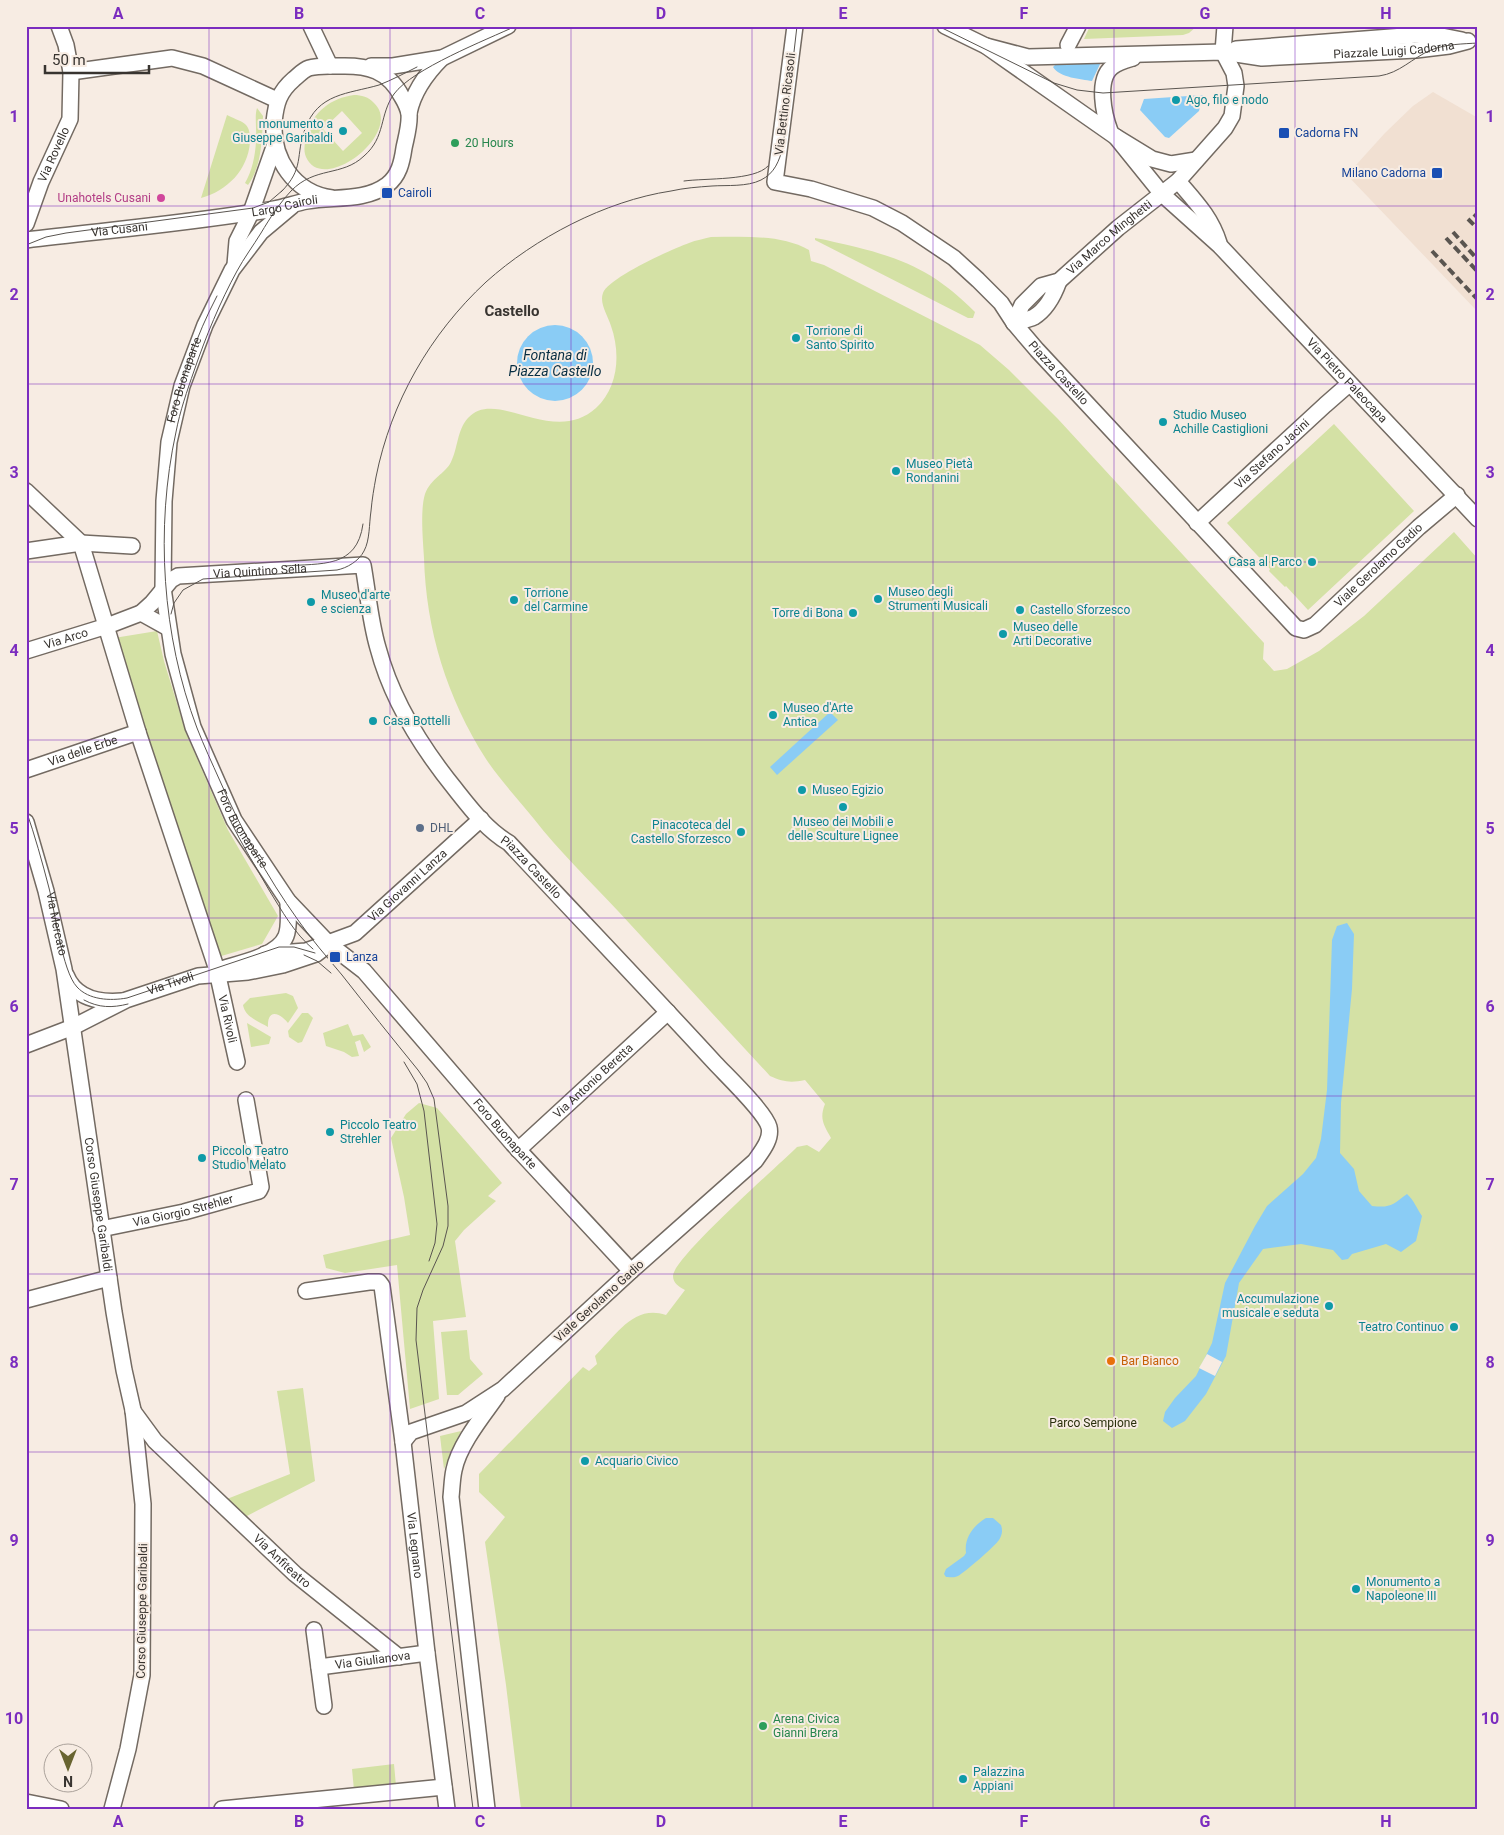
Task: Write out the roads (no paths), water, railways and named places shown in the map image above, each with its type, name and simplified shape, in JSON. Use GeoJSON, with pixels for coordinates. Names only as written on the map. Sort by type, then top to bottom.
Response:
{"type":"FeatureCollection","features":[{"type":"Feature","properties":{"kind":"street","name":"Via Rovello"},"geometry":{"type":"LineString","coordinates":[[26,224],[41,182],[70,119],[72,72],[66,45],[59,26]]}},
{"type":"Feature","properties":{"kind":"street"},"geometry":{"type":"LineString","coordinates":[[311,26],[330,66]]}},
{"type":"Feature","properties":{"kind":"street"},"geometry":{"type":"LineString","coordinates":[[72,72],[172,58],[203,66],[277,100],[284,89],[305,70],[313,67],[394,66],[442,58],[508,26]]}},
{"type":"Feature","properties":{"kind":"street","name":"Via Bettino Ricasoli"},"geometry":{"type":"LineString","coordinates":[[775,182],[795,26]]}},
{"type":"Feature","properties":{"kind":"street"},"geometry":{"type":"LineString","coordinates":[[945,26],[986,46]]}},
{"type":"Feature","properties":{"kind":"street"},"geometry":{"type":"LineString","coordinates":[[1068,45],[1078,26]]}},
{"type":"Feature","properties":{"kind":"street"},"geometry":{"type":"LineString","coordinates":[[1162,194],[1178,181],[1218,137],[1232,116],[1236,96],[1236,79],[1223,52],[1225,26]]}},
{"type":"Feature","properties":{"kind":"street","name":"Piazzale Luigi Cadorna"},"geometry":{"type":"LineString","coordinates":[[1239,266],[1220,246],[1162,194],[1113,134],[1103,105],[1103,87],[1107,72],[1120,62],[1135,57],[1223,52],[1262,46],[1416,35],[1438,35],[1473,41]]}},
{"type":"Feature","properties":{"kind":"street","name":"Piazzale Luigi Cadorna"},"geometry":{"type":"LineString","coordinates":[[986,46],[1028,58],[1089,55],[1160,55]]}},
{"type":"Feature","properties":{"kind":"street","name":"Piazzale Luigi Cadorna"},"geometry":{"type":"LineString","coordinates":[[986,46],[1152,159],[1171,164],[1196,160]]}},
{"type":"Feature","properties":{"kind":"street"},"geometry":{"type":"LineString","coordinates":[[409,113],[419,88],[442,58]]}},
{"type":"Feature","properties":{"kind":"street"},"geometry":{"type":"LineString","coordinates":[[362,66],[375,70],[391,80],[409,113]]}},
{"type":"Feature","properties":{"kind":"street","name":"Largo Cairoli"},"geometry":{"type":"LineString","coordinates":[[277,100],[274,126],[275,144],[282,164],[289,174],[310,192],[332,198]]}},
{"type":"Feature","properties":{"kind":"street","name":"Largo Cairoli"},"geometry":{"type":"LineString","coordinates":[[275,144],[251,212],[292,206],[305,202],[371,194],[385,186],[393,179],[398,170],[409,113]]}},
{"type":"Feature","properties":{"kind":"street","name":"Piazzale Luigi Cadorna"},"geometry":{"type":"LineString","coordinates":[[1178,181],[1204,211],[1216,231],[1220,246]]}},
{"type":"Feature","properties":{"kind":"street","name":"Piazza Castello"},"geometry":{"type":"LineString","coordinates":[[775,182],[811,189],[873,208],[902,224],[954,258],[1001,303],[1014,323],[1197,523],[1293,626],[1300,630]]}},
{"type":"Feature","properties":{"kind":"street","name":"Via Marco Minghetti"},"geometry":{"type":"LineString","coordinates":[[1014,323],[1034,317],[1054,298],[1059,281],[1118,228],[1162,194]]}},
{"type":"Feature","properties":{"kind":"street","name":"Foro Buonaparte"},"geometry":{"type":"LineString","coordinates":[[292,206],[261,232],[235,264],[202,334],[182,386],[170,442],[164,501],[164,588],[168,628],[178,678],[193,727],[234,820],[288,901],[329,944],[364,971],[518,1150],[631,1271]]}},
{"type":"Feature","properties":{"kind":"street","name":"Via Cusani"},"geometry":{"type":"LineString","coordinates":[[26,240],[251,212]]}},
{"type":"Feature","properties":{"kind":"street","name":"Foro Buonaparte"},"geometry":{"type":"LineString","coordinates":[[235,264],[236,241],[251,212]]}},
{"type":"Feature","properties":{"kind":"street"},"geometry":{"type":"LineString","coordinates":[[212,218],[232,233],[236,241]]}},
{"type":"Feature","properties":{"kind":"street","name":"Via Pietro Paleocapa"},"geometry":{"type":"LineString","coordinates":[[1239,266],[1478,519]]}},
{"type":"Feature","properties":{"kind":"street","name":"Via Stefano Jacini"},"geometry":{"type":"LineString","coordinates":[[1197,523],[1350,384]]}},
{"type":"Feature","properties":{"kind":"street"},"geometry":{"type":"LineString","coordinates":[[26,491],[81,543],[138,732],[217,973]]}},
{"type":"Feature","properties":{"kind":"street","name":"Viale Gerolamo Gadio"},"geometry":{"type":"LineString","coordinates":[[1300,630],[1309,629],[1315,625],[1424,523],[1457,496]]}},
{"type":"Feature","properties":{"kind":"street"},"geometry":{"type":"LineString","coordinates":[[26,551],[81,543],[132,546]]}},
{"type":"Feature","properties":{"kind":"street","name":"Piazza Castello"},"geometry":{"type":"LineString","coordinates":[[363,565],[377,647],[393,690],[412,729],[424,748],[481,819],[498,836],[509,843],[668,1012],[764,1117],[770,1129]]}},
{"type":"Feature","properties":{"kind":"street","name":"Via Quintino Sella"},"geometry":{"type":"LineString","coordinates":[[141,613],[171,580],[178,576],[363,565]]}},
{"type":"Feature","properties":{"kind":"street"},"geometry":{"type":"LineString","coordinates":[[141,613],[168,628]]}},
{"type":"Feature","properties":{"kind":"street","name":"Via Arco"},"geometry":{"type":"LineString","coordinates":[[26,651],[107,626],[141,613]]}},
{"type":"Feature","properties":{"kind":"street","name":"Via delle Erbe"},"geometry":{"type":"LineString","coordinates":[[26,770],[138,732]]}},
{"type":"Feature","properties":{"kind":"street","name":"Via Giovanni Lanza"},"geometry":{"type":"LineString","coordinates":[[329,944],[355,933],[481,819]]}},
{"type":"Feature","properties":{"kind":"street","name":"Via Mercato"},"geometry":{"type":"LineString","coordinates":[[26,822],[48,899],[64,968],[73,1027]]}},
{"type":"Feature","properties":{"kind":"street"},"geometry":{"type":"LineString","coordinates":[[217,973],[265,954],[281,945],[288,927],[288,901]]}},
{"type":"Feature","properties":{"kind":"street"},"geometry":{"type":"LineString","coordinates":[[217,973],[248,972],[283,965],[316,954],[329,944]]}},
{"type":"Feature","properties":{"kind":"street"},"geometry":{"type":"LineString","coordinates":[[265,954],[300,951],[329,944]]}},
{"type":"Feature","properties":{"kind":"street","name":"Via Tivoli"},"geometry":{"type":"LineString","coordinates":[[64,968],[70,984],[83,995],[102,1001],[126,1000]]}},
{"type":"Feature","properties":{"kind":"street","name":"Via Tivoli"},"geometry":{"type":"LineString","coordinates":[[26,1046],[73,1027],[126,1000],[198,976],[217,973]]}},
{"type":"Feature","properties":{"kind":"street","name":"Via Rivoli"},"geometry":{"type":"LineString","coordinates":[[217,973],[237,1062]]}},
{"type":"Feature","properties":{"kind":"street","name":"Via Antonio Beretta"},"geometry":{"type":"LineString","coordinates":[[518,1150],[668,1012]]}},
{"type":"Feature","properties":{"kind":"street","name":"Corso Giuseppe Garibaldi"},"geometry":{"type":"LineString","coordinates":[[73,1027],[101,1229],[124,1370],[133,1410],[143,1504],[142,1675],[128,1749],[112,1809]]}},
{"type":"Feature","properties":{"kind":"street","name":"Via Giorgio Strehler"},"geometry":{"type":"LineString","coordinates":[[101,1229],[184,1212],[259,1191],[261,1187],[246,1100]]}},
{"type":"Feature","properties":{"kind":"street","name":"Viale Gerolamo Gadio"},"geometry":{"type":"LineString","coordinates":[[403,1442],[411,1432],[466,1413],[503,1389],[631,1271],[755,1161],[765,1147],[770,1129]]}},
{"type":"Feature","properties":{"kind":"street"},"geometry":{"type":"LineString","coordinates":[[26,1300],[109,1278]]}},
{"type":"Feature","properties":{"kind":"street","name":"Via Legnano"},"geometry":{"type":"LineString","coordinates":[[306,1291],[379,1282],[384,1294],[447,1809]]}},
{"type":"Feature","properties":{"kind":"street"},"geometry":{"type":"LineString","coordinates":[[488,1809],[452,1512],[452,1483],[454,1469],[463,1448],[503,1389]]}},
{"type":"Feature","properties":{"kind":"street","name":"Corso Giuseppe Garibaldi"},"geometry":{"type":"LineString","coordinates":[[133,1410],[151,1436],[172,1458]]}},
{"type":"Feature","properties":{"kind":"street","name":"Via Anfiteatro"},"geometry":{"type":"LineString","coordinates":[[172,1458],[295,1574],[399,1656]]}},
{"type":"Feature","properties":{"kind":"street"},"geometry":{"type":"LineString","coordinates":[[314,1630],[324,1706]]}},
{"type":"Feature","properties":{"kind":"street","name":"Via Giulianova"},"geometry":{"type":"LineString","coordinates":[[319,1667],[427,1653]]}},
{"type":"Feature","properties":{"kind":"street"},"geometry":{"type":"LineString","coordinates":[[222,1809],[444,1786]]}},
{"type":"Feature","properties":{"kind":"street"},"geometry":{"type":"LineString","coordinates":[[26,1802],[61,1809]]}},
{"type":"Feature","properties":{"kind":"water"},"geometry":{"type":"Polygon","coordinates":[[[1101,62],[1092,81],[1060,74],[1053,67],[1056,64],[1101,62]]]}},
{"type":"Feature","properties":{"kind":"water"},"geometry":{"type":"Polygon","coordinates":[[[1203,95],[1199,111],[1169,138],[1165,137],[1140,110],[1144,99],[1203,95]]]}},
{"type":"Feature","properties":{"kind":"water","name":"Fontana di Piazza Castello"},"geometry":{"type":"Polygon","coordinates":[[[548,325],[562,325],[576,331],[587,342],[593,356],[590,378],[582,390],[562,401],[548,401],[534,395],[523,384],[517,370],[517,356],[523,342],[534,331],[548,325]]]}},
{"type":"Feature","properties":{"kind":"water"},"geometry":{"type":"Polygon","coordinates":[[[830,712],[838,720],[777,775],[770,767],[830,712]]]}},
{"type":"Feature","properties":{"kind":"water"},"geometry":{"type":"Polygon","coordinates":[[[1347,923],[1354,934],[1352,989],[1341,1103],[1340,1153],[1354,1169],[1359,1191],[1372,1206],[1387,1206],[1407,1194],[1409,1196],[1422,1216],[1416,1241],[1401,1252],[1386,1244],[1352,1254],[1348,1259],[1342,1260],[1333,1250],[1301,1244],[1263,1249],[1239,1283],[1226,1356],[1206,1394],[1185,1421],[1172,1428],[1163,1421],[1165,1412],[1175,1398],[1196,1376],[1212,1343],[1225,1283],[1255,1226],[1267,1206],[1303,1174],[1316,1158],[1321,1139],[1327,1090],[1332,940],[1337,926],[1347,923]]]}},
{"type":"Feature","properties":{"kind":"water"},"geometry":{"type":"Polygon","coordinates":[[[986,1518],[993,1518],[1001,1525],[1002,1533],[999,1540],[961,1574],[955,1577],[946,1577],[944,1574],[946,1569],[966,1553],[966,1542],[970,1533],[986,1518]]]}},
{"type":"Feature","properties":{"kind":"tram line"},"geometry":{"type":"LineString","coordinates":[[473,1809],[416,1340],[417,1308],[443,1246],[448,1226],[448,1206],[434,1099],[427,1083],[418,1070],[314,941],[287,904],[265,870],[228,799],[202,741],[185,693],[169,619],[164,544],[169,469],[186,394],[203,345],[225,295],[240,266],[275,211],[300,183],[319,174],[347,167],[356,163],[364,156],[376,141],[389,102],[403,84],[433,65],[516,26]]}},
{"type":"Feature","properties":{"kind":"tram line"},"geometry":{"type":"LineString","coordinates":[[171,614],[174,603],[183,590],[203,579],[337,570],[349,566],[359,558],[367,542],[376,477],[383,449],[403,396],[416,371],[447,324],[466,302],[505,266],[526,251],[572,224],[621,203],[681,189],[750,184],[770,174],[778,162],[783,147],[797,26]]}},
{"type":"Feature","properties":{"kind":"tram line"},"geometry":{"type":"LineString","coordinates":[[938,26],[1054,83],[1077,90],[1103,93],[1379,76],[1400,69],[1431,50],[1454,45],[1478,43]]}},
{"type":"Feature","properties":{"kind":"tram line"},"geometry":{"type":"LineString","coordinates":[[281,192],[289,184],[297,169],[305,129],[318,108],[335,97],[379,85],[417,67]]}},
{"type":"Feature","properties":{"kind":"tram line"},"geometry":{"type":"LineString","coordinates":[[684,181],[741,177],[762,171],[768,166]]}},
{"type":"Feature","properties":{"kind":"tram line"},"geometry":{"type":"LineString","coordinates":[[26,245],[46,237],[66,233],[253,208],[269,202],[283,190]]}},
{"type":"Feature","properties":{"kind":"tram line"},"geometry":{"type":"LineString","coordinates":[[171,422],[190,358],[202,326],[217,296]]}},
{"type":"Feature","properties":{"kind":"tram line"},"geometry":{"type":"LineString","coordinates":[[285,566],[324,563],[335,561],[345,556],[353,549],[359,539],[363,524]]}},
{"type":"Feature","properties":{"kind":"tram line"},"geometry":{"type":"LineString","coordinates":[[26,810],[49,888],[67,968],[77,987],[87,995],[107,999],[127,998],[279,947],[294,947],[315,953]]}},
{"type":"Feature","properties":{"kind":"tram line"},"geometry":{"type":"LineString","coordinates":[[231,822],[284,914],[294,929],[313,949]]}},
{"type":"Feature","properties":{"kind":"tram line"},"geometry":{"type":"LineString","coordinates":[[304,955],[317,961],[331,973]]}},
{"type":"Feature","properties":{"kind":"tram line"},"geometry":{"type":"LineString","coordinates":[[84,1000],[95,1005],[116,1006],[128,1004]]}},
{"type":"Feature","properties":{"kind":"tram line"},"geometry":{"type":"LineString","coordinates":[[404,1062],[417,1084],[424,1111],[437,1224],[435,1243],[429,1261]]}},
{"type":"Feature","properties":{"kind":"railway"},"geometry":{"type":"LineString","coordinates":[[1474,214],[1478,218]]}},
{"type":"Feature","properties":{"kind":"railway"},"geometry":{"type":"LineString","coordinates":[[1468,219],[1478,229]]}},
{"type":"Feature","properties":{"kind":"railway"},"geometry":{"type":"LineString","coordinates":[[1453,232],[1478,260]]}},
{"type":"Feature","properties":{"kind":"railway"},"geometry":{"type":"LineString","coordinates":[[1446,238],[1478,272]]}},
{"type":"Feature","properties":{"kind":"railway"},"geometry":{"type":"LineString","coordinates":[[1432,251],[1478,300]]}},
{"type":"Feature","properties":{"kind":"place","name":"Ago, filo e nodo"},"geometry":{"type":"Point","coordinates":[1176,100]}},
{"type":"Feature","properties":{"kind":"place","name":"monumento a Giuseppe Garibaldi"},"geometry":{"type":"Point","coordinates":[343,131]}},
{"type":"Feature","properties":{"kind":"place","name":"Cadorna FN"},"geometry":{"type":"Point","coordinates":[1284,133]}},
{"type":"Feature","properties":{"kind":"place","name":"20 Hours"},"geometry":{"type":"Point","coordinates":[455,143]}},
{"type":"Feature","properties":{"kind":"place","name":"Milano Cadorna"},"geometry":{"type":"Point","coordinates":[1437,173]}},
{"type":"Feature","properties":{"kind":"place","name":"Cairoli"},"geometry":{"type":"Point","coordinates":[387,193]}},
{"type":"Feature","properties":{"kind":"place","name":"Unahotels Cusani"},"geometry":{"type":"Point","coordinates":[161,198]}},
{"type":"Feature","properties":{"kind":"place","name":"Torrione di Santo Spirito"},"geometry":{"type":"Point","coordinates":[796,338]}},
{"type":"Feature","properties":{"kind":"place","name":"Studio Museo Achille Castiglioni"},"geometry":{"type":"Point","coordinates":[1163,422]}},
{"type":"Feature","properties":{"kind":"place","name":"Museo Pietà Rondanini"},"geometry":{"type":"Point","coordinates":[896,471]}},
{"type":"Feature","properties":{"kind":"place","name":"Casa al Parco"},"geometry":{"type":"Point","coordinates":[1312,562]}},
{"type":"Feature","properties":{"kind":"place","name":"Museo degli Strumenti Musicali"},"geometry":{"type":"Point","coordinates":[878,599]}},
{"type":"Feature","properties":{"kind":"place","name":"Torrione del Carmine"},"geometry":{"type":"Point","coordinates":[514,600]}},
{"type":"Feature","properties":{"kind":"place","name":"Museo d'arte e scienza"},"geometry":{"type":"Point","coordinates":[311,602]}},
{"type":"Feature","properties":{"kind":"place","name":"Castello Sforzesco"},"geometry":{"type":"Point","coordinates":[1020,610]}},
{"type":"Feature","properties":{"kind":"place","name":"Torre di Bona"},"geometry":{"type":"Point","coordinates":[853,613]}},
{"type":"Feature","properties":{"kind":"place","name":"Museo delle Arti Decorative"},"geometry":{"type":"Point","coordinates":[1003,634]}},
{"type":"Feature","properties":{"kind":"place","name":"Museo d'Arte Antica"},"geometry":{"type":"Point","coordinates":[773,715]}},
{"type":"Feature","properties":{"kind":"place","name":"Casa Bottelli"},"geometry":{"type":"Point","coordinates":[373,721]}},
{"type":"Feature","properties":{"kind":"place","name":"Museo Egizio"},"geometry":{"type":"Point","coordinates":[802,790]}},
{"type":"Feature","properties":{"kind":"place","name":"Museo dei Mobili e delle Sculture Lignee"},"geometry":{"type":"Point","coordinates":[843,807]}},
{"type":"Feature","properties":{"kind":"place","name":"DHL"},"geometry":{"type":"Point","coordinates":[420,828]}},
{"type":"Feature","properties":{"kind":"place","name":"Pinacoteca del Castello Sforzesco"},"geometry":{"type":"Point","coordinates":[741,832]}},
{"type":"Feature","properties":{"kind":"place","name":"Lanza"},"geometry":{"type":"Point","coordinates":[335,957]}},
{"type":"Feature","properties":{"kind":"place","name":"Piccolo Teatro Strehler"},"geometry":{"type":"Point","coordinates":[330,1132]}},
{"type":"Feature","properties":{"kind":"place","name":"Piccolo Teatro Studio Melato"},"geometry":{"type":"Point","coordinates":[202,1158]}},
{"type":"Feature","properties":{"kind":"place","name":"Accumulazione musicale e seduta"},"geometry":{"type":"Point","coordinates":[1329,1306]}},
{"type":"Feature","properties":{"kind":"place","name":"Teatro Continuo"},"geometry":{"type":"Point","coordinates":[1454,1327]}},
{"type":"Feature","properties":{"kind":"place","name":"Bar Bianco"},"geometry":{"type":"Point","coordinates":[1111,1361]}},
{"type":"Feature","properties":{"kind":"place","name":"Acquario Civico"},"geometry":{"type":"Point","coordinates":[585,1461]}},
{"type":"Feature","properties":{"kind":"place","name":"Monumento a Napoleone III"},"geometry":{"type":"Point","coordinates":[1356,1589]}},
{"type":"Feature","properties":{"kind":"place","name":"Arena Civica Gianni Brera"},"geometry":{"type":"Point","coordinates":[763,1726]}},
{"type":"Feature","properties":{"kind":"place","name":"Palazzina Appiani"},"geometry":{"type":"Point","coordinates":[963,1779]}},
{"type":"Feature","properties":{"kind":"district","name":"Castello"},"geometry":{"type":"Point","coordinates":[512,311]}},
{"type":"Feature","properties":{"kind":"park label","name":"Parco Sempione"},"geometry":{"type":"Point","coordinates":[1093,1423]}}]}
